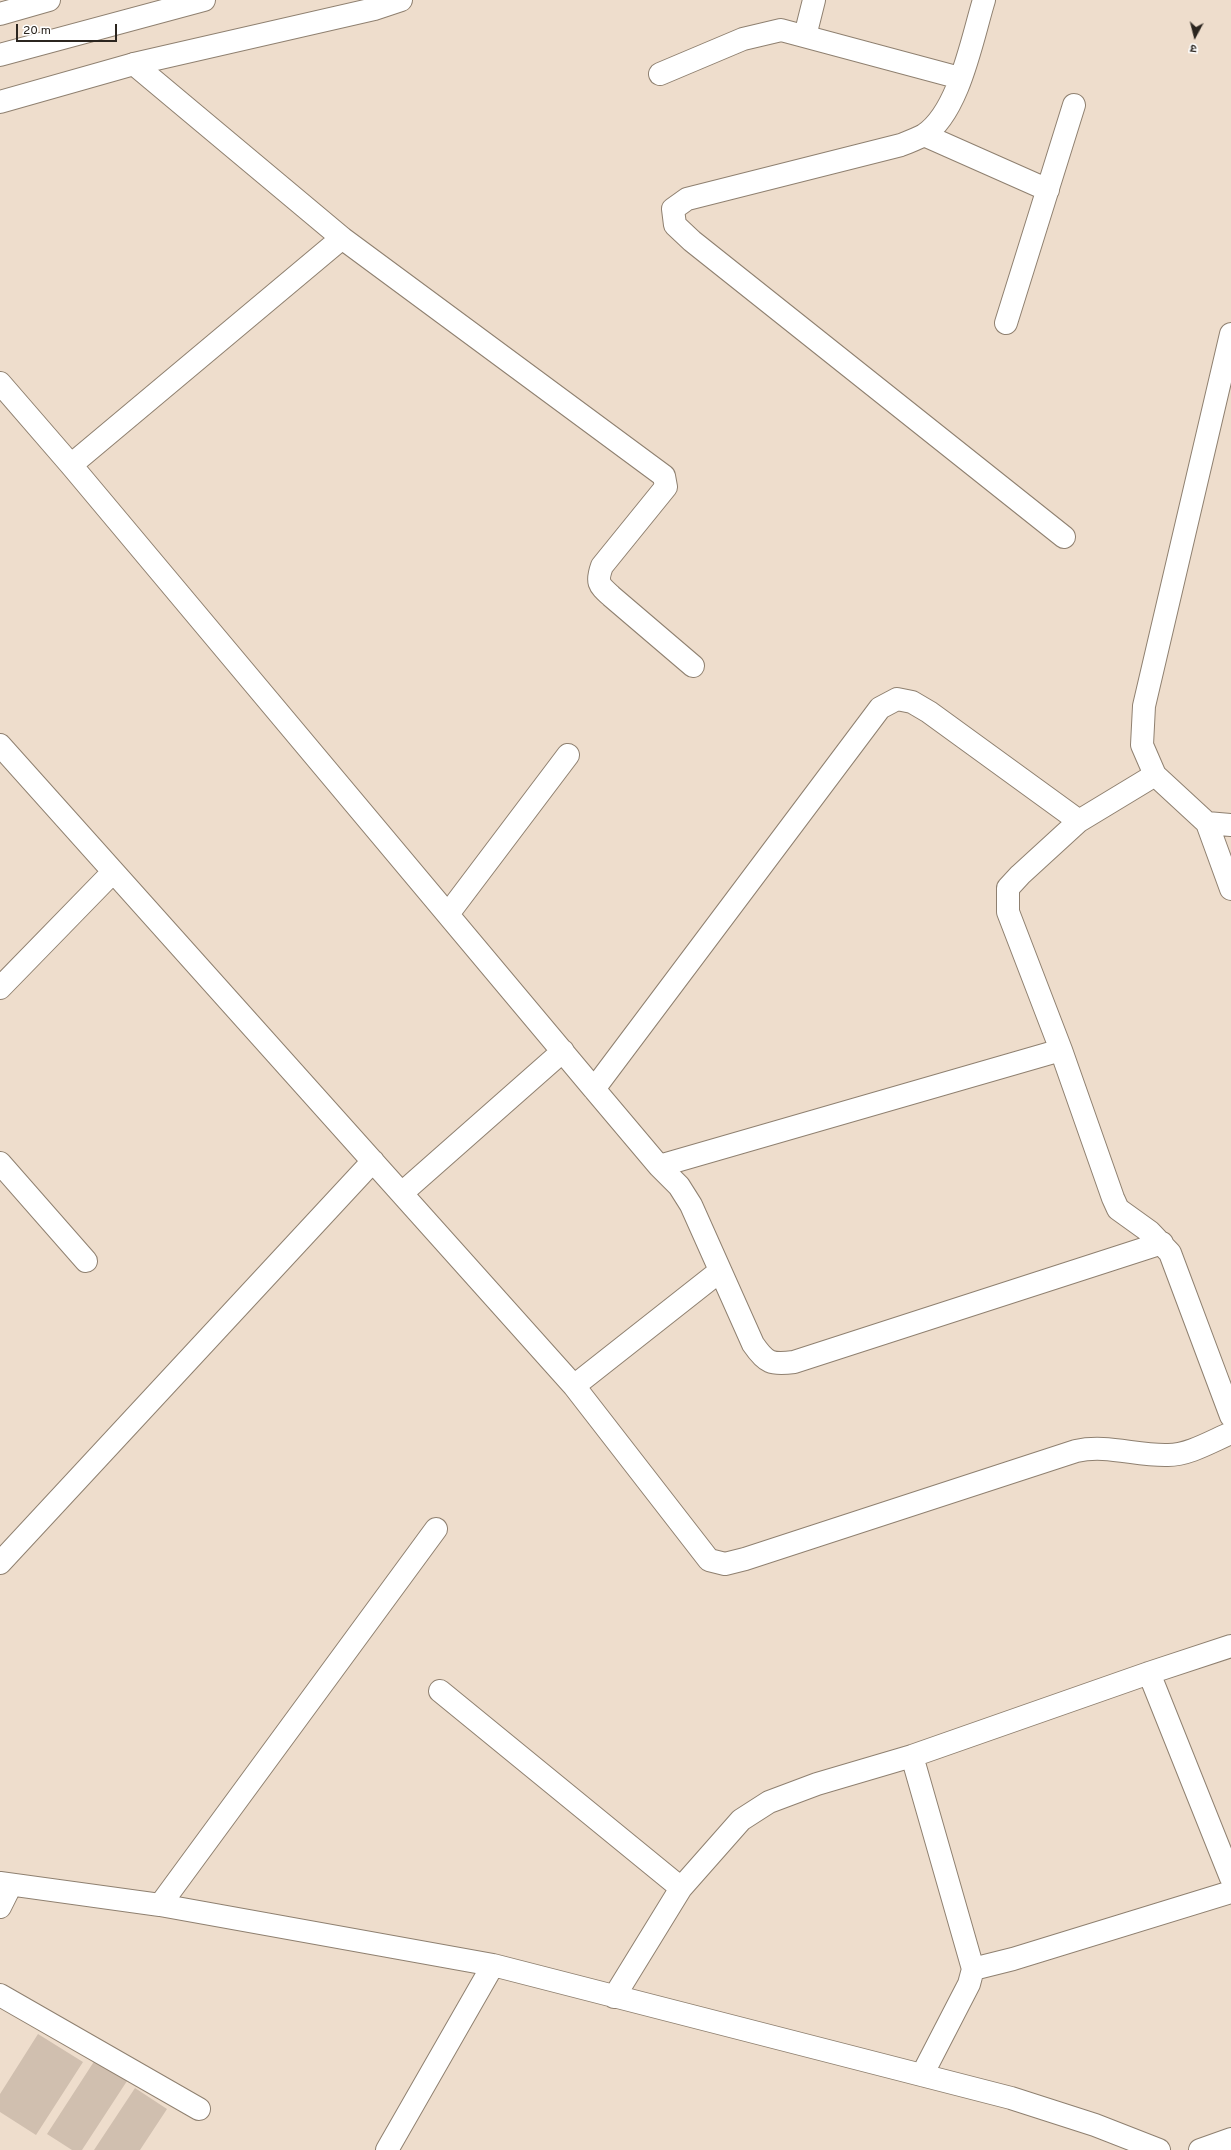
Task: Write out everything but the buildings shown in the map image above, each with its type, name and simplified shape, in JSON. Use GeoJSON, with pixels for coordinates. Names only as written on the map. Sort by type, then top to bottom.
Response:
{"type":"FeatureCollection","features":[{"type":"Feature","properties":{"kind":"street"},"geometry":{"type":"LineString","coordinates":[[0,14],[49,0]]}},
{"type":"Feature","properties":{"kind":"street"},"geometry":{"type":"LineString","coordinates":[[0,55],[204,0]]}},
{"type":"Feature","properties":{"kind":"street"},"geometry":{"type":"LineString","coordinates":[[0,102],[134,64],[374,9],[401,0]]}},
{"type":"Feature","properties":{"kind":"street"},"geometry":{"type":"LineString","coordinates":[[805,36],[814,0]]}},
{"type":"Feature","properties":{"kind":"street"},"geometry":{"type":"LineString","coordinates":[[984,0],[956,92],[942,118],[924,135],[901,145],[687,199],[673,209],[675,225],[692,241],[1064,537]]}},
{"type":"Feature","properties":{"kind":"street"},"geometry":{"type":"LineString","coordinates":[[660,74],[743,39],[782,30],[960,78]]}},
{"type":"Feature","properties":{"kind":"street"},"geometry":{"type":"LineString","coordinates":[[134,64],[342,238],[664,476],[666,487],[602,566],[598,577],[599,585],[693,666]]}},
{"type":"Feature","properties":{"kind":"street"},"geometry":{"type":"LineString","coordinates":[[1006,323],[1074,105]]}},
{"type":"Feature","properties":{"kind":"street"},"geometry":{"type":"LineString","coordinates":[[924,135],[1048,190]]}},
{"type":"Feature","properties":{"kind":"street"},"geometry":{"type":"LineString","coordinates":[[71,464],[342,238]]}},
{"type":"Feature","properties":{"kind":"street"},"geometry":{"type":"LineString","coordinates":[[1231,334],[1144,706],[1142,744],[1155,775],[1207,823],[1231,889]]}},
{"type":"Feature","properties":{"kind":"street"},"geometry":{"type":"LineString","coordinates":[[0,383],[71,464],[563,1051],[594,1090],[659,1166],[679,1186],[691,1205],[753,1344],[762,1358],[776,1364],[794,1362],[1162,1243]]}},
{"type":"Feature","properties":{"kind":"street"},"geometry":{"type":"LineString","coordinates":[[594,1090],[880,708],[897,699],[912,702],[929,712],[1079,822]]}},
{"type":"Feature","properties":{"kind":"street"},"geometry":{"type":"LineString","coordinates":[[0,745],[574,1386],[709,1560],[725,1564],[1076,1451],[1091,1448],[1106,1448],[1169,1456],[1189,1450],[1231,1433]]}},
{"type":"Feature","properties":{"kind":"street"},"geometry":{"type":"LineString","coordinates":[[448,914],[568,755]]}},
{"type":"Feature","properties":{"kind":"street"},"geometry":{"type":"LineString","coordinates":[[1155,775],[1079,822],[1020,875],[1008,888],[1008,912],[1061,1050],[1113,1198],[1118,1209],[1162,1243],[1176,1265],[1231,1416]]}},
{"type":"Feature","properties":{"kind":"street"},"geometry":{"type":"LineString","coordinates":[[1207,823],[1231,825]]}},
{"type":"Feature","properties":{"kind":"street"},"geometry":{"type":"LineString","coordinates":[[0,988],[113,872]]}},
{"type":"Feature","properties":{"kind":"street"},"geometry":{"type":"LineString","coordinates":[[659,1166],[1061,1050]]}},
{"type":"Feature","properties":{"kind":"street"},"geometry":{"type":"LineString","coordinates":[[402,1194],[563,1051]]}},
{"type":"Feature","properties":{"kind":"street"},"geometry":{"type":"LineString","coordinates":[[0,1563],[373,1161]]}},
{"type":"Feature","properties":{"kind":"street"},"geometry":{"type":"LineString","coordinates":[[0,1163],[86,1261]]}},
{"type":"Feature","properties":{"kind":"street"},"geometry":{"type":"LineString","coordinates":[[574,1386],[720,1271]]}},
{"type":"Feature","properties":{"kind":"street"},"geometry":{"type":"LineString","coordinates":[[160,1905],[436,1529]]}},
{"type":"Feature","properties":{"kind":"street"},"geometry":{"type":"LineString","coordinates":[[614,1997],[681,1888],[741,1820],[769,1802],[817,1784],[912,1756],[1148,1673],[1231,1646]]}},
{"type":"Feature","properties":{"kind":"street"},"geometry":{"type":"LineString","coordinates":[[1148,1673],[1231,1878]]}},
{"type":"Feature","properties":{"kind":"street"},"geometry":{"type":"LineString","coordinates":[[440,1691],[681,1888]]}},
{"type":"Feature","properties":{"kind":"street"},"geometry":{"type":"LineString","coordinates":[[912,1756],[973,1969],[969,1984],[922,2075]]}},
{"type":"Feature","properties":{"kind":"street"},"geometry":{"type":"LineString","coordinates":[[0,1908],[6,1884],[160,1905],[494,1965],[1025,2103],[1095,2125],[1159,2150]]}},
{"type":"Feature","properties":{"kind":"street"},"geometry":{"type":"LineString","coordinates":[[973,1969],[1231,1892]]}},
{"type":"Feature","properties":{"kind":"street"},"geometry":{"type":"LineString","coordinates":[[387,2150],[494,1965]]}},
{"type":"Feature","properties":{"kind":"street"},"geometry":{"type":"LineString","coordinates":[[0,1995],[199,2109]]}},
{"type":"Feature","properties":{"kind":"street"},"geometry":{"type":"LineString","coordinates":[[1200,2150],[1231,2139]]}}]}
